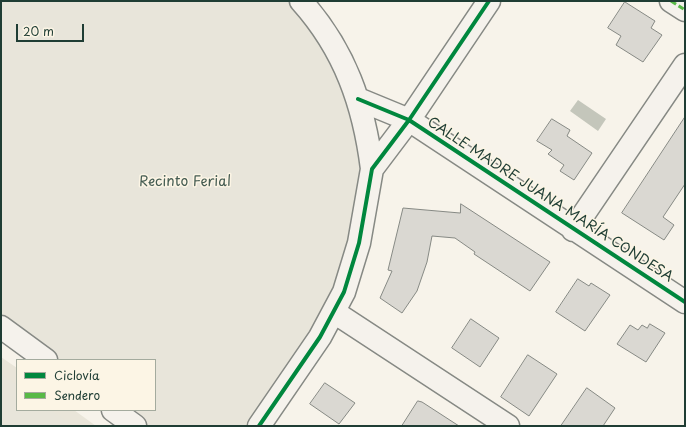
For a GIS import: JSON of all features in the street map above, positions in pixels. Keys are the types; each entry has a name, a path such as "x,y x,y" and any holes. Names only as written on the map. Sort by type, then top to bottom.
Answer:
{"street":[{"path":"259,426 320,337 344,292 357,250 372,170 368,139 358,99 350,76 338,53 314,16 301,1"},
{"path":"372,170 409,120 489,1"},
{"path":"671,1 685,10"},
{"path":"573,230 685,65"},
{"name":"CALLE MADRE JUANA MARÍA CONDESA","path":"358,99 409,120 573,230 685,302"},
{"path":"334,312 508,426"},
{"path":"1,327 45,359"},
{"path":"114,411 135,426"}],"shaded area":[{"path":"578,100 606,119 598,131 570,111"},
{"path":"1,357 16,367 16,411 75,411 96,426 1,426"}],"green space":[{"name":"Recinto Ferial","path":"1,1 301,1 368,139 353,265 259,426 135,426 114,411 156,411 156,359 45,359 1,327"},
{"path":"1,374 16,384 16,411 52,411 73,426 1,426"}],"building":[{"path":"625,2 655,21 651,28 662,35 643,62 616,45 621,36 608,28"},
{"path":"685,117 685,184 663,217 674,225 664,240 622,213"},
{"path":"552,119 570,130 567,136 592,153 574,180 560,171 564,165 548,154 552,150 537,141"},
{"path":"461,204 550,262 530,291 474,254 475,252 455,238 432,236 427,262 417,291 402,313 380,298 392,271 388,270 403,208 460,213"},
{"path":"578,279 589,286 591,283 610,295 585,331 556,312"},
{"path":"471,319 499,338 480,367 452,348"},
{"path":"650,324 665,333 646,362 617,344 630,325 638,330 642,325 647,328"},
{"path":"528,355 557,374 529,416 501,397"},
{"path":"325,383 355,403 339,424 310,404"},
{"path":"587,388 615,408 603,426 561,426"},
{"path":"418,401 422,402 459,426 402,426"}],"marked path":[{"path":"671,1 685,10"}],"cycle path":[{"path":"259,426 320,337 344,292 359,243 372,169 409,120 489,1"},
{"path":"358,99 409,120 685,302"}]}
